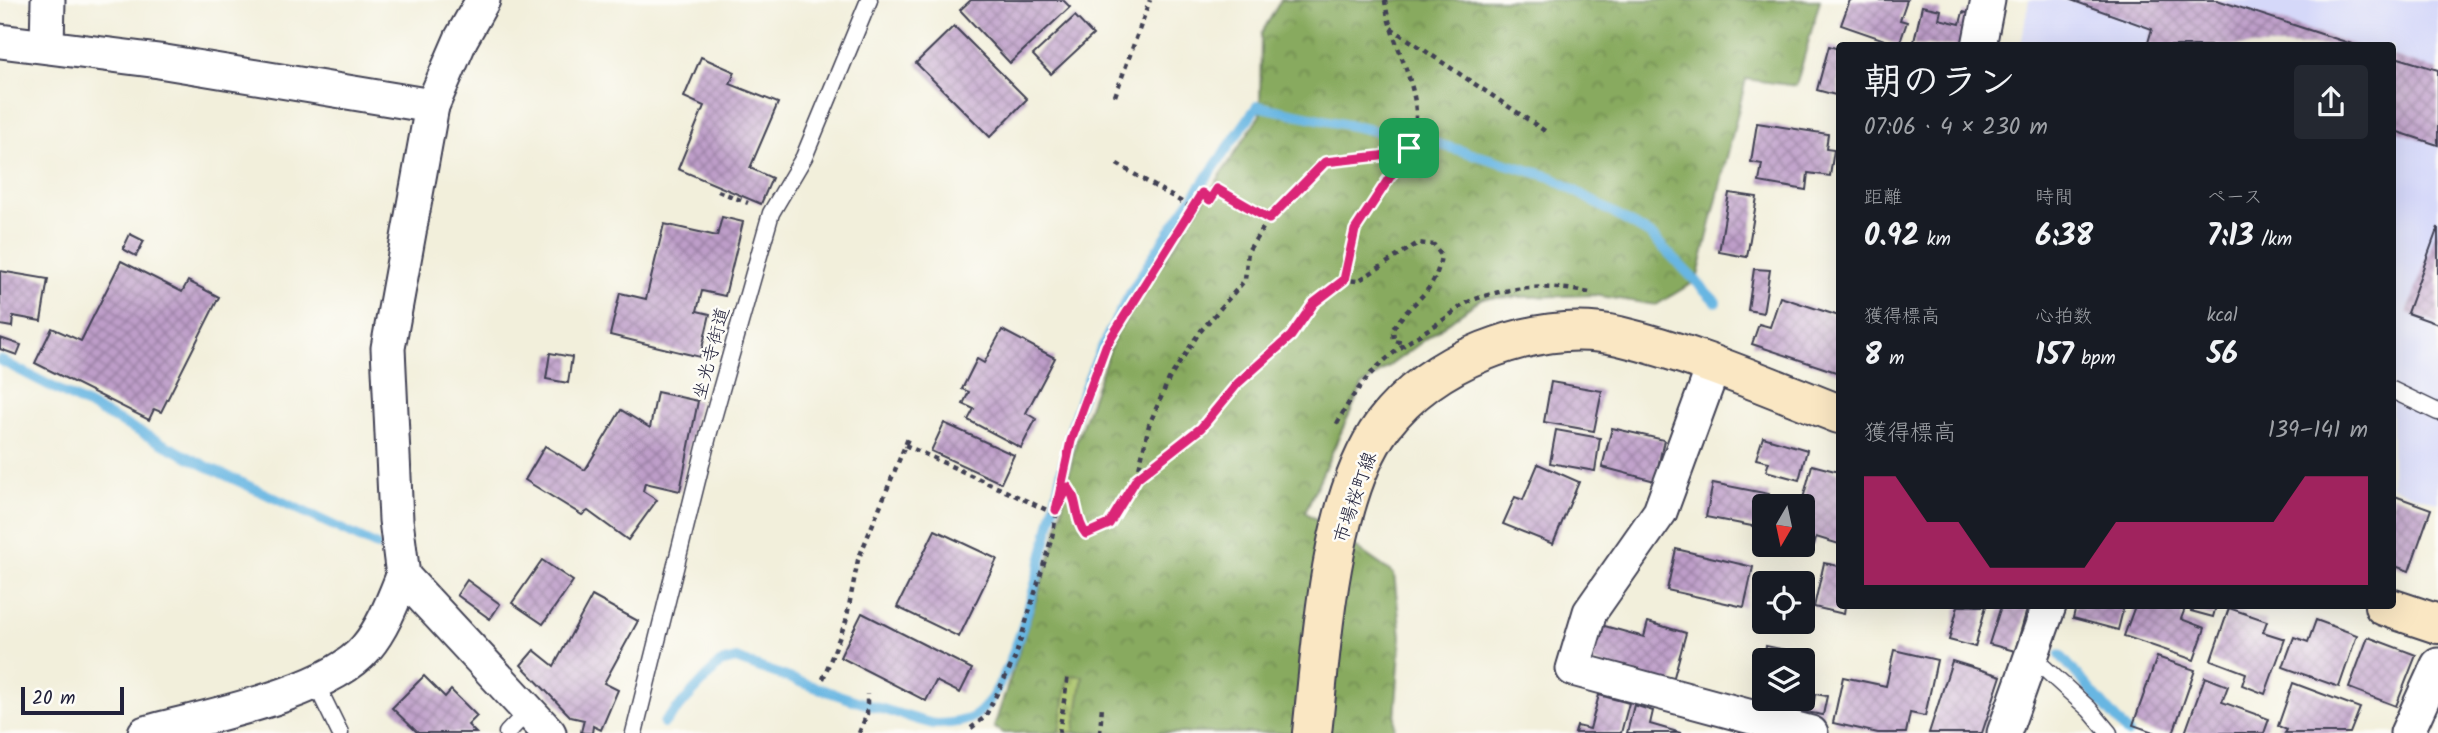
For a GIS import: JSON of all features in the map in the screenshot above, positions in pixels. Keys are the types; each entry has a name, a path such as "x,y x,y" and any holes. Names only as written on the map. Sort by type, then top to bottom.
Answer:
{"main road":[{"name":"市場桜町線","path":"1312,733 1332,560 1362,464 1382,427 1417,389 1465,359 1538,334 1577,332 1617,335 1714,365 1836,413"},
{"path":"2393,609 2438,624"}],"street":[{"path":"47,46 48,0"},
{"path":"145,733 315,682 344,667 365,649 388,614 403,576 396,520 388,348 432,106 461,39 483,0"},
{"path":"1980,42 1989,0"},
{"path":"0,41 159,61 432,106"},
{"path":"1714,365 1660,512 1590,612 1573,669 1811,733"},
{"path":"403,576 487,664 528,726"},
{"path":"2004,733 2048,609"},
{"path":"2407,733 2438,665"}],"lane":[{"name":"坐光寺街道","path":"634,733 709,432 771,213 804,157 869,0"},
{"path":"2396,392 2438,412"},
{"path":"2031,656 2089,709 2109,733"},
{"path":"315,682 340,733"}],"path":[{"path":"1115,96 1150,0"},
{"path":"1137,478 1201,428 1238,383 1291,336 1314,303 1344,280 1355,230 1409,146 1413,131 1415,103 1390,28 1385,0"},
{"path":"1390,28 1545,131"},
{"path":"1054,511 1070,488 1079,526 1086,534 1109,524 1137,478 1149,425 1169,379 1199,333 1245,280 1248,251 1269,219 1325,162 1380,156 1409,146"},
{"path":"1117,163 1192,208"},
{"path":"971,728 985,717 1015,658 1052,537 1054,511 1071,441 1106,346 1202,193 1210,200 1217,189 1269,219"},
{"path":"1344,280 1358,281 1418,243 1434,245 1441,255 1439,274 1422,299 1393,329 1394,341 1404,343"},
{"path":"823,679 846,621 858,560 909,436"},
{"path":"905,445 1054,511"},
{"path":"1059,733 1068,675"},
{"path":"859,733 867,714 867,694"},
{"path":"1100,733 1102,705"}],"shaded area":[{"path":"2029,0 2438,0 2438,503 2396,488 2396,42 2022,42"}],"green space":[{"path":"1281,0 1820,0 1796,86 1746,79 1697,280 1656,305 1594,295 1482,298 1362,386 1305,512 1394,574 1401,636 1394,733 1003,733 994,727 1054,545 1076,442 1115,336 1260,115 1261,34"},
{"path":"1068,675 1083,676 1074,733 1059,733"}],"building":[{"path":"971,0 1063,0 1070,7 1010,63 960,10"},
{"path":"1850,0 1907,0 1900,20 1907,22 1900,42 1890,42 1841,25"},
{"path":"2071,0 2217,0 2346,42 2148,42 2152,29"},
{"path":"1922,6 1941,10 1939,19 1960,24 1963,12 1979,16 1965,42 1914,42"},
{"path":"1075,16 1093,35 1051,74 1033,55"},
{"path":"954,26 1027,99 990,137 916,63"},
{"path":"1829,46 1836,48 1836,95 1817,90"},
{"path":"701,57 735,72 730,84 778,103 750,168 772,178 761,204 678,169 704,106 684,97"},
{"path":"2396,57 2438,70 2438,145 2396,131"},
{"path":"1757,123 1828,134 1826,149 1834,150 1830,176 1808,173 1806,190 1759,182 1762,164 1751,162"},
{"path":"1729,193 1757,197 1747,257 1719,252"},
{"path":"722,217 743,222 725,296 702,291 697,311 710,314 700,357 610,335 620,293 646,299 664,224 717,236"},
{"path":"2438,227 2438,324 2407,313"},
{"path":"130,234 144,241 136,256 123,249"},
{"path":"121,261 182,292 188,281 219,297 161,412 154,409 149,420 35,363 52,328 81,341"},
{"path":"1754,269 1770,270 1763,313 1748,310"},
{"path":"0,271 48,279 41,321 13,316 12,327 0,325"},
{"path":"1780,297 1836,315 1836,372 1752,344 1759,324 1770,327"},
{"path":"1002,330 1055,358 1026,413 1036,419 1021,448 968,420 974,409 963,404 969,392 962,389 977,359 984,363"},
{"path":"0,338 21,345 17,355 0,349"},
{"path":"550,353 572,357 568,383 546,379"},
{"path":"1551,382 1602,391 1594,431 1544,422"},
{"path":"657,392 698,401 680,491 645,483 643,491 657,500 628,540 588,511 582,515 525,480 545,446 585,470 621,410 650,428"},
{"path":"944,423 1014,455 1001,483 931,451"},
{"path":"1612,428 1664,440 1655,481 1602,467"},
{"path":"1556,430 1600,438 1595,471 1550,463"},
{"path":"1763,437 1807,450 1799,480 1766,471 1769,462 1756,459"},
{"path":"1538,464 1579,482 1553,544 1503,524 1515,497 1523,500"},
{"path":"1812,465 1836,471 1836,543 1816,537 1815,541 1815,494 1804,494"},
{"path":"1713,483 1769,494 1752,494 1752,526 1706,517"},
{"path":"2396,496 2431,509 2409,571 2396,566"},
{"path":"935,530 997,559 959,637 897,607"},
{"path":"1676,549 1753,567 1744,607 1667,590"},
{"path":"542,560 573,581 543,624 512,603"},
{"path":"1824,563 1836,565 1836,609 1845,609 1844,614 1815,607"},
{"path":"467,580 500,604 490,619 457,595"},
{"path":"592,596 638,621 604,683 618,690 601,730 593,726 592,733 584,733 581,732 584,720 571,717 521,665 534,650 554,666"},
{"path":"1957,609 1985,609 1975,647 1949,640"},
{"path":"2000,609 2027,609 2015,651 1989,644"},
{"path":"2075,609 2123,609 2118,630 2073,618"},
{"path":"2134,609 2185,609 2181,619 2205,628 2194,660 2124,636"},
{"path":"2192,609 2215,609 2213,617 2191,611"},
{"path":"2229,609 2267,621 2263,632 2285,639 2265,694 2242,685 2246,673 2211,660"},
{"path":"862,613 972,669 960,693 936,681 926,701 840,657"},
{"path":"2316,620 2357,635 2339,687 2283,667 2294,637 2308,642"},
{"path":"1648,622 1686,633 1672,684 1591,662 1601,625 1644,637"},
{"path":"2368,637 2416,655 2396,706 2349,688"},
{"path":"1894,650 1937,660 1925,716 1910,713 1906,733 1878,733 1833,723 1843,677 1886,686"},
{"path":"2157,657 2195,670 2173,733 2156,733 2133,725"},
{"path":"1952,661 2001,676 1982,733 1929,733"},
{"path":"424,676 445,697 451,690 477,716 468,725 476,733 418,733 392,708"},
{"path":"2205,677 2228,686 2222,702 2269,719 2264,733 2185,733"},
{"path":"2293,683 2360,708 2350,733 2285,733 2287,730 2278,726"},
{"path":"1815,694 1827,696 1823,715 1801,711 1815,711"},
{"path":"1599,695 1629,703 1621,733 1575,733 1577,726 1590,729"},
{"path":"1634,705 1653,711 1650,724 1681,733 1627,733"}],"waterway":[{"path":"664,723 720,663 736,659 876,707 937,724 969,719 987,704 1003,676 1019,638 1044,550 1067,446 1081,399 1099,354 1146,268 1257,106 1438,144 1551,177 1651,235 1716,302"},
{"path":"0,360 206,466 377,546"},
{"path":"2060,655 2128,733"}],"route":[{"path":"1409,148 1355,230 1344,280 1314,303 1291,336 1238,383 1201,428 1137,478 1109,524 1086,534 1079,526 1076,504 1068,487 1056,510 1071,441 1106,346 1116,326 1202,193 1210,200 1217,189 1269,219 1325,162 1380,156 1409,148"}]}
